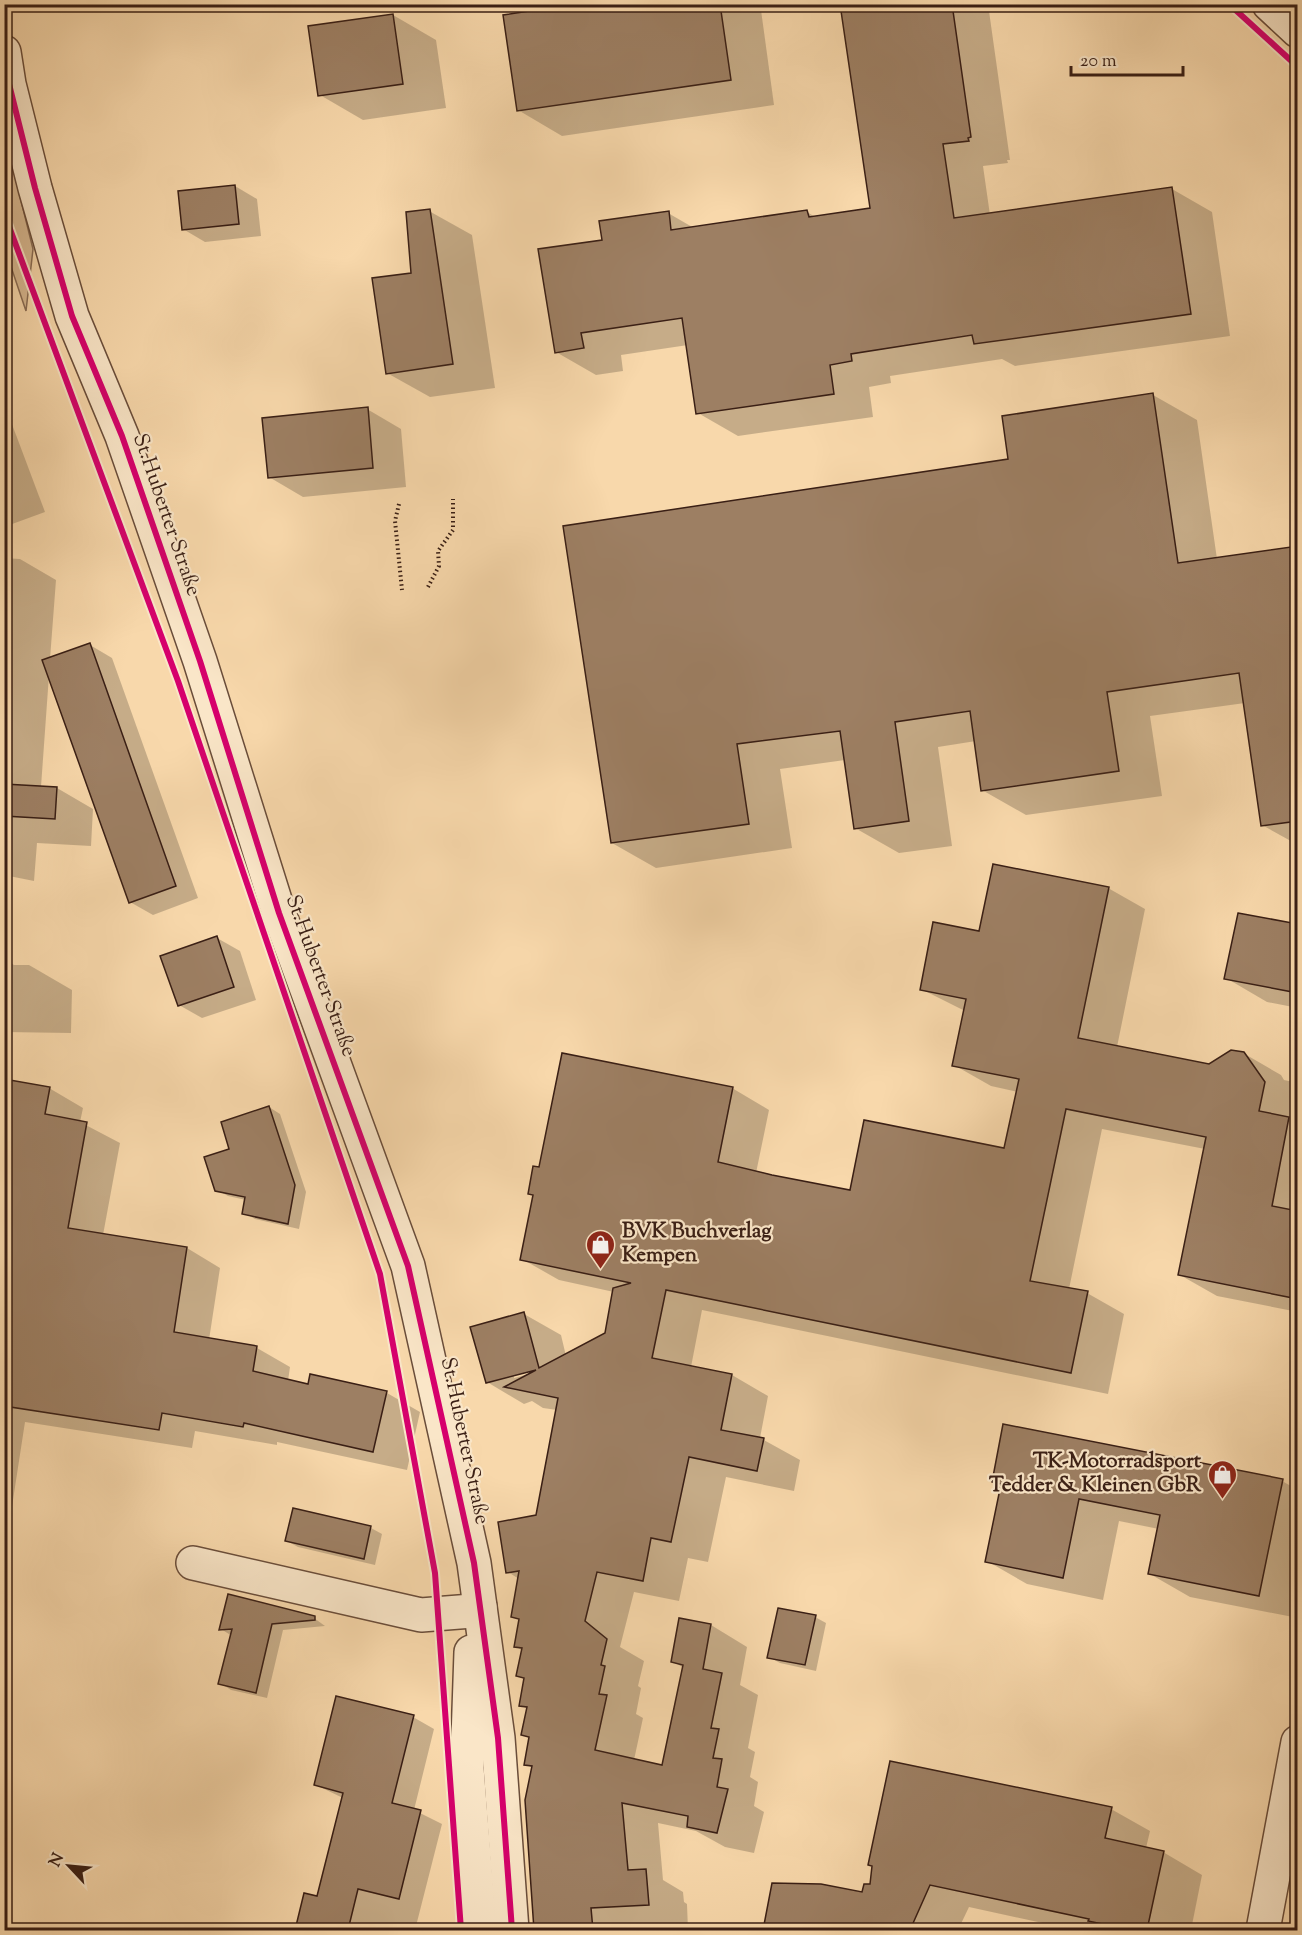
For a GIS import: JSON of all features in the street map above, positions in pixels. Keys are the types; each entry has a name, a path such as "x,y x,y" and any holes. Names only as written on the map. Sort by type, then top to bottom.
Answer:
{"street":[{"name":"St.Huberter Straße","path":"4,52 9,84 35,188 72,316 126,447 200,661 279,913 408,1266 474,1563 476,1609 467,1768 480,1930"},
{"path":"193,1563 421,1615 476,1609"},
{"name":"St.Huberter Straße","path":"476,1609 498,1738 512,1930"},
{"path":"1263,1930 1298,1742"}],"path":[{"path":"428,587 439,566 438,551 453,530 453,499"},
{"path":"399,504 395,520 402,590"}],"shaded area":[{"path":"4,132 33,249 26,311 5,249"}],"building":[{"path":"576,4 720,4 731,80 517,111 503,15"},
{"path":"840,4 952,4 971,137 968,138 969,141 943,144 954,218 1172,187 1191,314 974,344 972,335 851,354 852,361 830,365 834,394 696,414 682,318 581,333 584,348 555,353 538,249 602,240 599,221 669,211 671,230 807,210 809,217 870,208"},
{"path":"393,14 403,84 318,96 308,26"},
{"path":"235,185 239,224 182,230 178,191"},
{"path":"430,209 453,364 386,374 372,278 411,273 406,212"},
{"path":"1153,393 1178,563 1298,546 1298,821 1261,826 1239,673 1107,692 1119,771 981,791 970,711 895,722 909,821 854,829 840,731 737,744 749,824 611,843 563,526 1008,459 1002,416"},
{"path":"368,407 373,468 268,478 262,418"},
{"path":"90,643 176,886 129,903 42,660"},
{"path":"4,784 57,787 55,819 4,816"},
{"path":"993,864 1109,887 1078,1038 1209,1064 1231,1050 1244,1052 1265,1082 1259,1111 1289,1117 1272,1206 1298,1211 1298,1299 1178,1275 1206,1137 1066,1109 1030,1281 1088,1291 1071,1373 666,1290 652,1358 732,1374 721,1430 764,1438 757,1471 689,1457 671,1542 651,1538 643,1581 597,1572 585,1621 607,1639 601,1665 605,1666 599,1694 607,1695 595,1750 662,1765 683,1665 671,1662 679,1618 711,1624 703,1669 722,1673 711,1728 719,1729 713,1758 722,1759 717,1787 728,1789 717,1833 687,1827 688,1816 622,1803 628,1870 646,1869 649,1905 591,1908 593,1930 534,1930 525,1800 532,1766 524,1765 529,1737 521,1735 527,1707 519,1706 524,1678 516,1676 522,1648 514,1647 519,1619 511,1617 519,1571 506,1573 498,1522 536,1515 558,1398 504,1387 536,1370 486,1383 470,1327 524,1312 539,1368 605,1333 613,1288 631,1283 520,1260 533,1195 528,1194 533,1166 539,1167 562,1053 733,1087 718,1162 772,1175 850,1190 864,1120 1004,1148 1019,1079 952,1066 966,999 920,990 933,922 979,931"},
{"path":"1238,913 1298,924 1298,993 1224,979"},
{"path":"217,936 234,987 178,1006 160,956"},
{"path":"4,1079 50,1087 45,1114 87,1122 68,1228 187,1247 174,1332 257,1346 253,1371 308,1384 310,1374 387,1391 373,1452 244,1423 243,1427 162,1413 159,1430 4,1406"},
{"path":"269,1106 295,1185 288,1224 242,1214 245,1197 215,1191 204,1157 229,1149 221,1122"},
{"path":"1003,1424 1283,1479 1259,1596 1148,1574 1160,1515 1079,1499 1063,1578 985,1562 1001,1484 992,1482"},
{"path":"293,1508 371,1526 364,1559 285,1541"},
{"path":"228,1594 315,1616 315,1620 272,1624 256,1693 218,1684 232,1629 219,1630"},
{"path":"778,1608 816,1615 805,1665 767,1658"},
{"path":"336,1696 414,1715 392,1803 421,1810 399,1899 358,1889 348,1930 295,1930 304,1893 317,1896 343,1793 314,1785"},
{"path":"890,1761 1112,1807 1105,1838 1164,1851 1147,1930 1131,1930 930,1885 910,1930 763,1930 772,1883 821,1884 862,1892 864,1884 870,1884 872,1866 868,1865"}],"cycle path":[{"path":"1229,4 1298,67"},
{"path":"4,52 9,84 35,188 72,316 122,436 200,661 279,913 408,1266 474,1563 498,1738 512,1930"},
{"path":"4,213 178,681 380,1274 435,1573 461,1930"}],"place":[{"name":"BVK Buchverlag Kempen","path":"601,1270"},
{"name":"TK-Motorradsport Tedder & Kleinen GbR","path":"1222,1500"}]}
